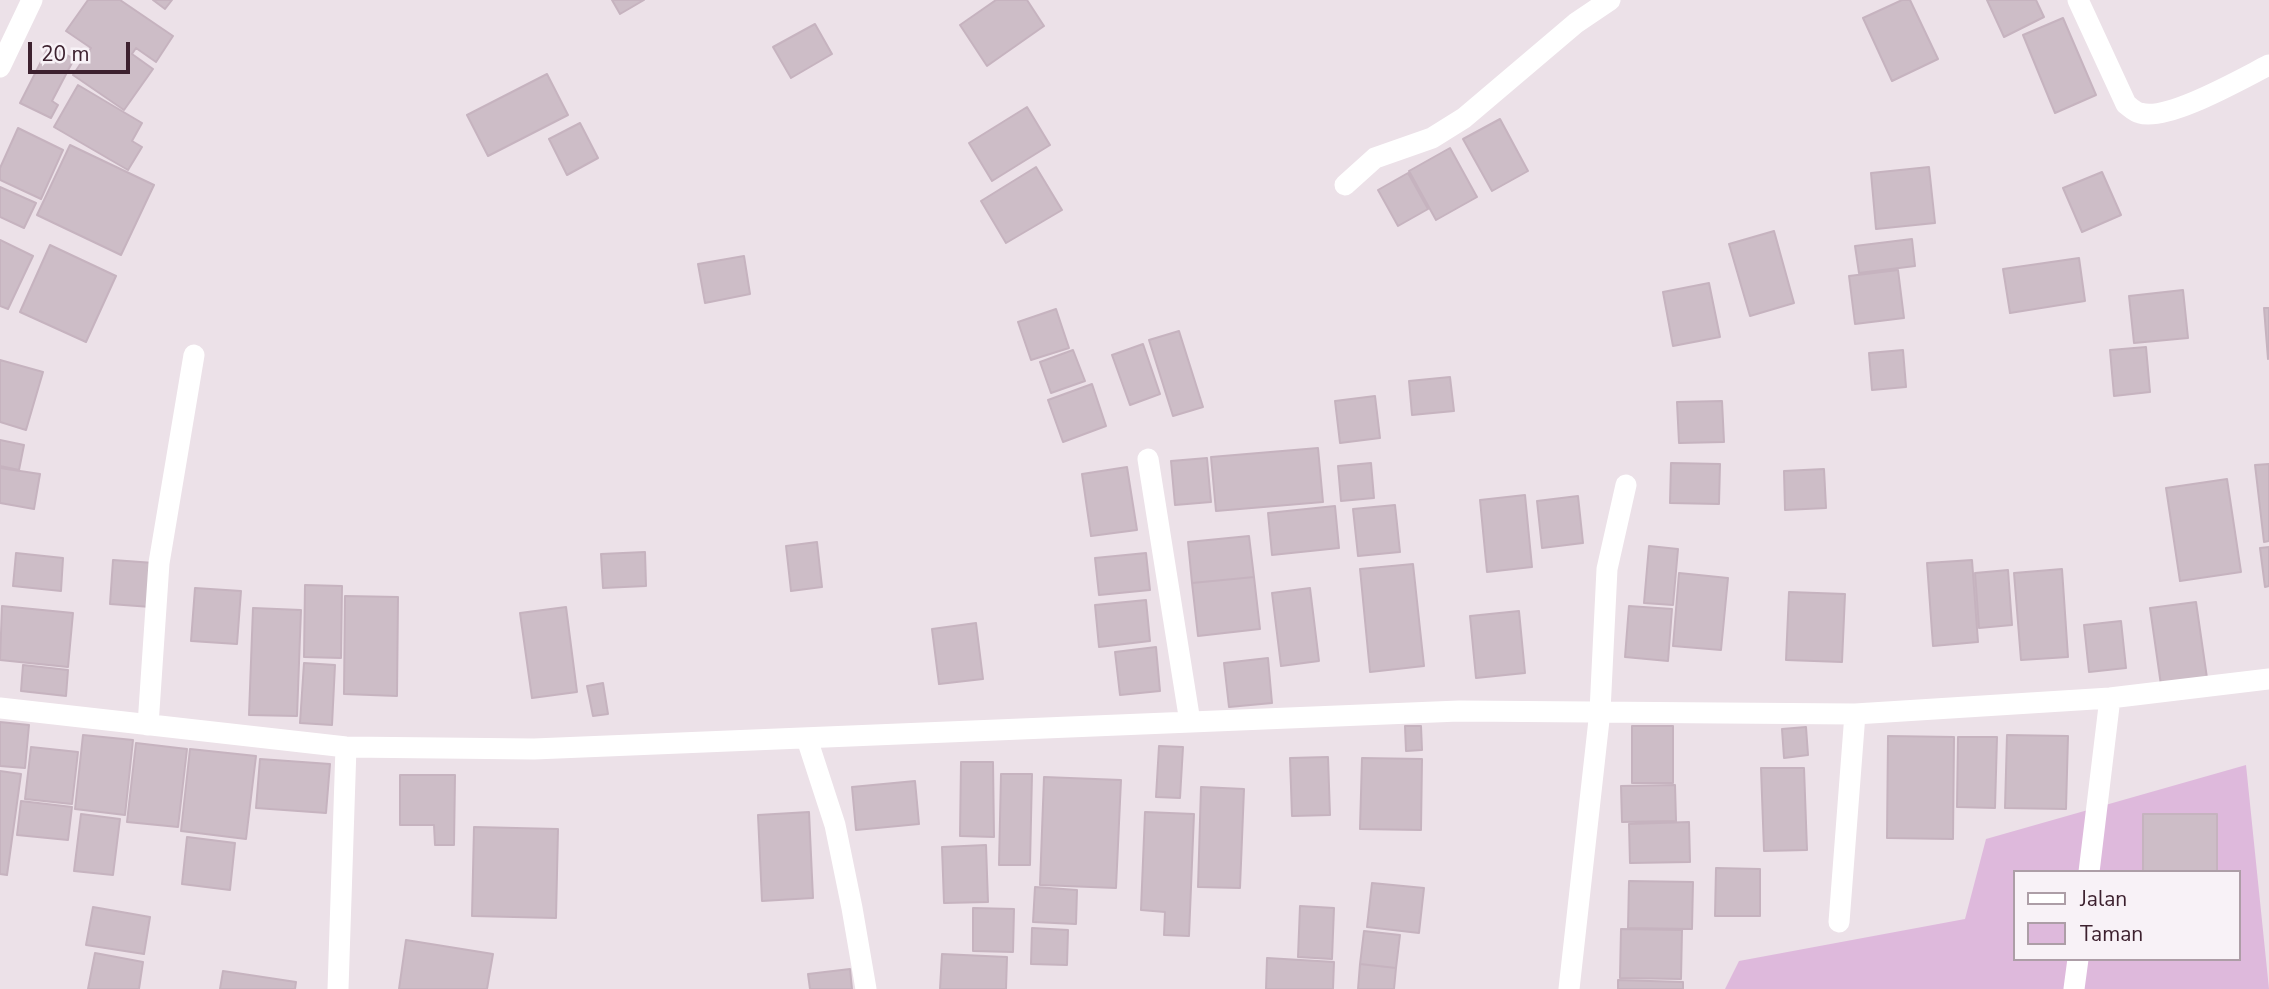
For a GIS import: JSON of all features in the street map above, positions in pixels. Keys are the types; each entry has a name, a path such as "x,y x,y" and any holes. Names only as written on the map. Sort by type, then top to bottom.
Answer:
{"street":[{"path":"0,67 32,0"},
{"path":"1345,185 1375,158 1432,138 1464,118 1576,23 1610,0"},
{"path":"2078,0 2126,104 2140,113 2154,115 2186,106 2269,65"},
{"path":"148,726 159,563 194,355"},
{"path":"1148,459 1190,722"},
{"path":"1569,989 1600,711 1607,569 1626,485"},
{"path":"0,708 346,747 534,749 1459,711 1855,714 2110,698 2269,679"},
{"path":"2089,870 2110,698"},
{"path":"1839,922 1855,714"},
{"path":"807,739 835,825 866,989"},
{"path":"338,989 346,747"},
{"path":"2074,989 2078,961"}],"green space":[{"path":"2246,765 2269,989 1725,989 1739,961 1965,919 1986,839"}],"building":[{"path":"88,0 120,0 173,36 156,62 136,48 132,54 153,69 124,110 73,75 91,48 66,31"},
{"path":"153,0 172,0 165,9"},
{"path":"612,0 644,0 620,14"},
{"path":"996,0 1027,0 1044,26 987,66 960,25"},
{"path":"1902,0 1910,0 1938,59 1892,81 1863,18"},
{"path":"1987,0 2036,0 2044,17 2004,37"},
{"path":"2063,18 2096,95 2055,113 2023,35"},
{"path":"815,24 832,54 791,78 773,47"},
{"path":"49,46 74,59 52,101 58,105 51,118 20,103"},
{"path":"547,74 568,115 488,156 467,115"},
{"path":"78,85 142,123 132,141 142,147 128,170 54,127"},
{"path":"1027,107 1050,145 992,181 969,143"},
{"path":"1500,119 1528,171 1492,191 1463,139"},
{"path":"580,123 598,158 567,175 549,139"},
{"path":"18,128 63,150 41,199 0,180 0,168"},
{"path":"70,145 154,185 121,255 37,215"},
{"path":"1450,148 1477,197 1436,220 1409,171"},
{"path":"1036,167 1062,210 1006,243 981,201"},
{"path":"1929,167 1935,223 1876,229 1871,173"},
{"path":"2102,172 2121,215 2082,232 2063,188"},
{"path":"1408,173 1428,209 1398,226 1378,190"},
{"path":"0,187 36,203 24,228 0,217"},
{"path":"1774,231 1794,303 1750,316 1729,244"},
{"path":"1912,239 1915,266 1859,273 1855,246"},
{"path":"0,240 33,256 8,309 0,306"},
{"path":"50,245 116,276 86,342 20,312"},
{"path":"744,256 750,294 705,303 698,264"},
{"path":"2079,258 2085,301 2010,313 2003,269"},
{"path":"1898,270 1904,318 1855,324 1849,276"},
{"path":"1709,283 1720,337 1673,346 1663,292"},
{"path":"2183,290 2188,338 2134,343 2129,296"},
{"path":"2264,308 2269,308 2268,359"},
{"path":"1056,309 1069,348 1031,360 1018,322"},
{"path":"1179,331 1203,407 1173,416 1149,340"},
{"path":"1143,344 1160,394 1130,405 1112,355"},
{"path":"2146,347 2150,392 2114,396 2110,350"},
{"path":"1073,350 1085,381 1051,393 1040,362"},
{"path":"1903,350 1906,387 1872,390 1869,353"},
{"path":"0,360 43,372 26,430 0,422"},
{"path":"1450,377 1454,411 1412,415 1409,381"},
{"path":"1092,384 1106,426 1063,442 1048,400"},
{"path":"1375,396 1380,438 1340,443 1335,401"},
{"path":"1722,401 1724,442 1679,443 1677,402"},
{"path":"0,440 24,445 19,470 0,466"},
{"path":"1318,448 1323,502 1216,511 1211,457"},
{"path":"1207,458 1211,502 1175,505 1171,461"},
{"path":"1371,463 1374,498 1341,501 1338,466"},
{"path":"1671,463 1720,464 1719,504 1670,503"},
{"path":"2269,464 2269,541 2264,542 2255,465"},
{"path":"1127,467 1137,530 1091,536 1082,474"},
{"path":"0,468 40,474 34,509 0,503"},
{"path":"1824,469 1826,508 1785,510 1784,471"},
{"path":"2227,479 2241,572 2180,581 2166,488"},
{"path":"1525,495 1532,567 1487,572 1480,500"},
{"path":"1578,496 1583,543 1542,548 1537,501"},
{"path":"1395,505 1400,552 1358,556 1353,509"},
{"path":"1335,506 1339,548 1272,555 1268,513"},
{"path":"1249,536 1254,577 1192,583 1188,542"},
{"path":"817,542 822,587 791,591 786,546"},
{"path":"1649,546 1678,549 1673,605 1644,603"},
{"path":"2269,547 2269,586 2265,587 2260,548"},
{"path":"645,552 646,586 603,588 601,554"},
{"path":"16,553 63,558 61,591 13,586"},
{"path":"1146,553 1150,590 1099,595 1095,558"},
{"path":"113,560 154,563 151,607 110,604"},
{"path":"1972,560 1978,642 1933,646 1927,563"},
{"path":"1413,564 1424,666 1370,672 1360,569"},
{"path":"2062,569 2068,657 2021,660 2014,573"},
{"path":"2008,570 2012,625 1979,628 1975,573"},
{"path":"1679,573 1728,578 1721,650 1673,646"},
{"path":"1254,577 1260,629 1198,636 1192,583"},
{"path":"305,585 342,586 341,658 304,657"},
{"path":"195,588 241,591 237,644 191,641"},
{"path":"1310,588 1319,661 1281,666 1272,593"},
{"path":"1789,592 1845,594 1842,662 1786,660"},
{"path":"345,596 398,597 397,696 344,694"},
{"path":"1146,600 1150,641 1099,647 1095,605"},
{"path":"2196,602 2207,678 2161,685 2150,608"},
{"path":"2,606 73,613 68,667 0,660"},
{"path":"1629,606 1672,609 1668,661 1625,657"},
{"path":"566,607 577,692 532,698 520,613"},
{"path":"253,608 301,610 297,716 249,715"},
{"path":"1519,611 1525,673 1476,678 1470,616"},
{"path":"2121,621 2126,668 2089,672 2084,625"},
{"path":"976,623 983,679 939,684 932,629"},
{"path":"1156,647 1160,691 1120,695 1115,652"},
{"path":"1268,658 1272,703 1229,707 1224,663"},
{"path":"304,663 335,665 332,725 300,723"},
{"path":"23,665 68,670 66,696 21,691"},
{"path":"603,683 608,714 593,716 587,686"},
{"path":"0,722 29,725 25,768 0,766"},
{"path":"1405,726 1421,726 1422,750 1406,751"},
{"path":"1632,726 1673,726 1673,783 1632,783"},
{"path":"1806,727 1808,755 1784,758 1782,729"},
{"path":"83,735 133,740 125,815 75,809"},
{"path":"2007,735 2068,736 2066,809 2005,808"},
{"path":"1888,736 1954,737 1953,839 1887,838"},
{"path":"1958,737 1997,737 1995,808 1957,807"},
{"path":"136,743 187,749 178,827 127,822"},
{"path":"1159,746 1183,747 1180,798 1156,797"},
{"path":"31,747 78,752 72,804 25,799"},
{"path":"190,749 256,756 246,839 181,831"},
{"path":"1328,757 1330,815 1292,816 1290,758"},
{"path":"1362,758 1422,759 1421,830 1360,829"},
{"path":"260,759 330,764 326,813 256,808"},
{"path":"961,762 993,762 994,837 960,836"},
{"path":"1761,768 1804,768 1807,850 1764,851"},
{"path":"0,771 21,774 7,875 0,874"},
{"path":"1001,774 1032,774 1030,865 999,865"},
{"path":"400,775 455,775 454,845 435,845 434,825 400,825"},
{"path":"1044,777 1121,780 1116,888 1040,885"},
{"path":"915,781 919,824 856,830 852,787"},
{"path":"1675,785 1676,821 1622,822 1621,786"},
{"path":"1201,787 1244,789 1240,888 1198,887"},
{"path":"21,801 72,807 68,840 17,835"},
{"path":"809,812 813,898 762,901 758,815"},
{"path":"1145,812 1194,814 1189,936 1164,935 1165,912 1141,910"},
{"path":"81,814 120,819 113,875 74,871"},
{"path":"2143,814 2217,814 2217,870 2143,870"},
{"path":"1689,822 1690,862 1630,863 1629,824"},
{"path":"474,827 558,829 556,918 472,916"},
{"path":"187,837 235,843 230,890 182,884"},
{"path":"986,845 988,902 944,903 942,847"},
{"path":"1716,868 1760,869 1760,916 1715,916"},
{"path":"1629,881 1693,882 1692,929 1628,928"},
{"path":"1372,883 1424,888 1419,933 1367,927"},
{"path":"1035,887 1077,890 1076,924 1033,922"},
{"path":"1300,906 1334,908 1332,959 1298,957"},
{"path":"93,907 150,917 144,954 86,945"},
{"path":"973,908 1014,909 1013,952 973,951"},
{"path":"1032,928 1068,930 1067,965 1031,964"},
{"path":"1621,929 1682,930 1681,979 1620,978"},
{"path":"1364,931 1400,935 1396,968 1360,964"},
{"path":"406,940 493,954 487,989 399,989"},
{"path":"95,953 143,962 139,989 88,989"},
{"path":"942,954 1007,957 1006,989 940,989"},
{"path":"1267,958 1334,962 1333,989 1266,989"},
{"path":"1360,964 1396,968 1394,989 1358,989"},
{"path":"850,969 852,989 810,989 808,974"},
{"path":"223,971 296,982 295,989 220,989"},
{"path":"1618,980 1683,982 1683,989 1618,989"}]}
